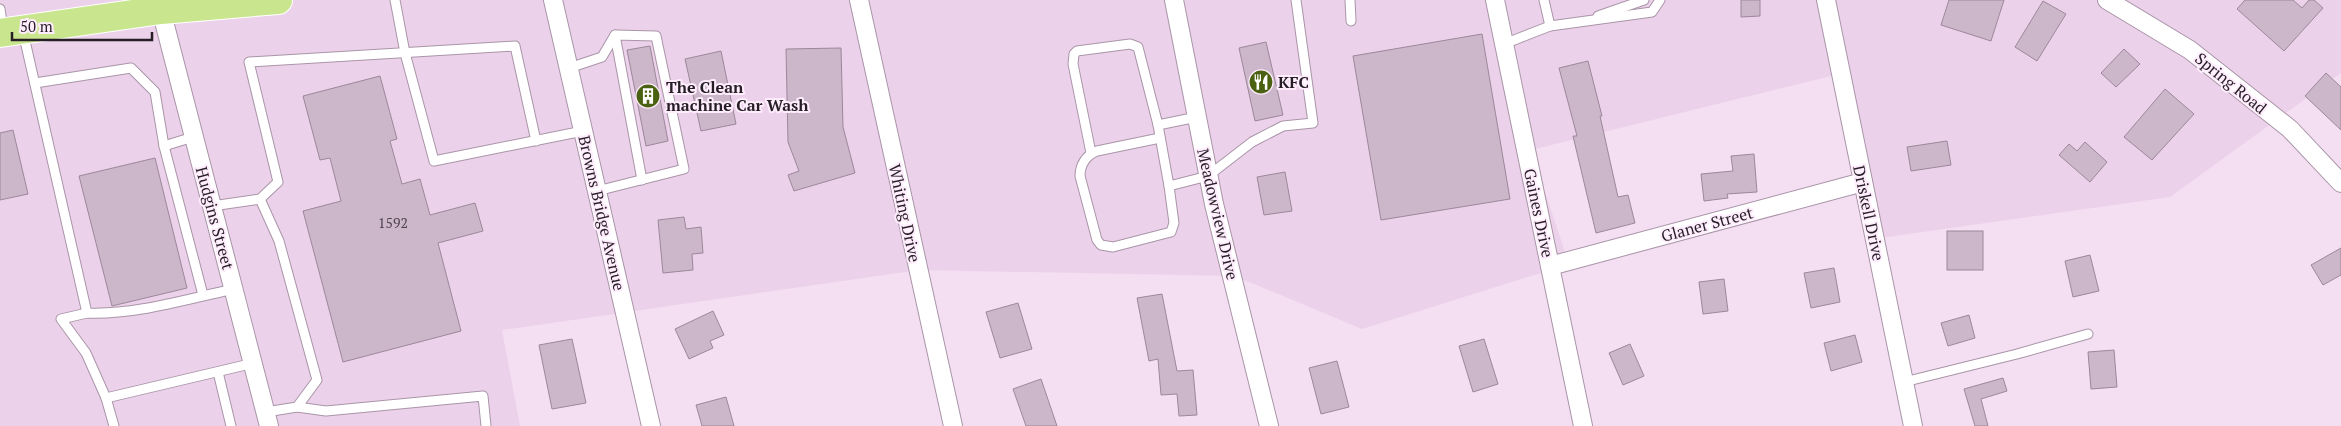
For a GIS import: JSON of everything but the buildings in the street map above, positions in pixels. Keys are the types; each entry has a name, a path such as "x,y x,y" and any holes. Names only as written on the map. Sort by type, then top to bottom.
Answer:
{"main road":[{"path":"7,26 278,0"}],"street":[{"name":"Browns Bridge Avenue","path":"553,0 651,426"},
{"name":"Whiting Drive","path":"859,0 953,426"},
{"name":"Meadowview Drive","path":"1174,0 1208,176 1269,426"},
{"name":"Gaines Drive","path":"1495,0 1583,426"},
{"name":"Driskell Drive","path":"1826,0 1913,426"},
{"name":"Spring Road","path":"2107,0 2190,50 2290,129 2341,183"},
{"name":"Hudgins Street","path":"161,10 267,419"},
{"name":"Glaner Street","path":"1550,266 1863,182"}],"lane":[{"path":"395,0 405,52 434,161 583,131"},
{"path":"1169,186 1208,176 1252,142 1283,126 1313,123 1296,0"},
{"path":"1350,0 1351,21"},
{"path":"1544,0 1550,26"},
{"path":"1589,21 1614,9 1644,0"},
{"path":"1504,44 1550,26 1652,12 1660,0"},
{"path":"7,26 35,83 87,313"},
{"path":"569,68 602,57 615,35"},
{"path":"597,191 684,169 656,36 615,35"},
{"path":"615,35 642,180"},
{"path":"1091,153 1073,64 1074,54 1077,50 1130,44 1138,47 1158,125 1174,223 1171,232 1113,247 1101,245 1093,233 1080,176 1083,163 1091,153 1160,138"},
{"path":"212,206 260,199 278,182 249,62 515,46 536,141"},
{"path":"35,83 131,68 155,92 164,146 203,295"},
{"path":"1158,125 1197,117"},
{"path":"164,146 193,137"},
{"path":"260,199 279,241 317,380 297,408"},
{"path":"114,426 106,398 86,353 61,319 87,313 105,314 134,310 234,289"},
{"path":"1904,382 2088,334"},
{"path":"106,398 254,363"},
{"path":"218,372 231,426"},
{"path":"267,419 297,408 326,411 484,396 486,426"}],"shaded area":[{"path":"0,0 2341,0 2341,73 2170,197 1880,238 1835,75 1531,150 1569,264 1362,329 1235,276 919,270 502,330 520,426 0,426"}],"place":[{"name":"KFC","path":"1261,82"},
{"name":"The Clean machine Car Wash","path":"648,96"}]}
